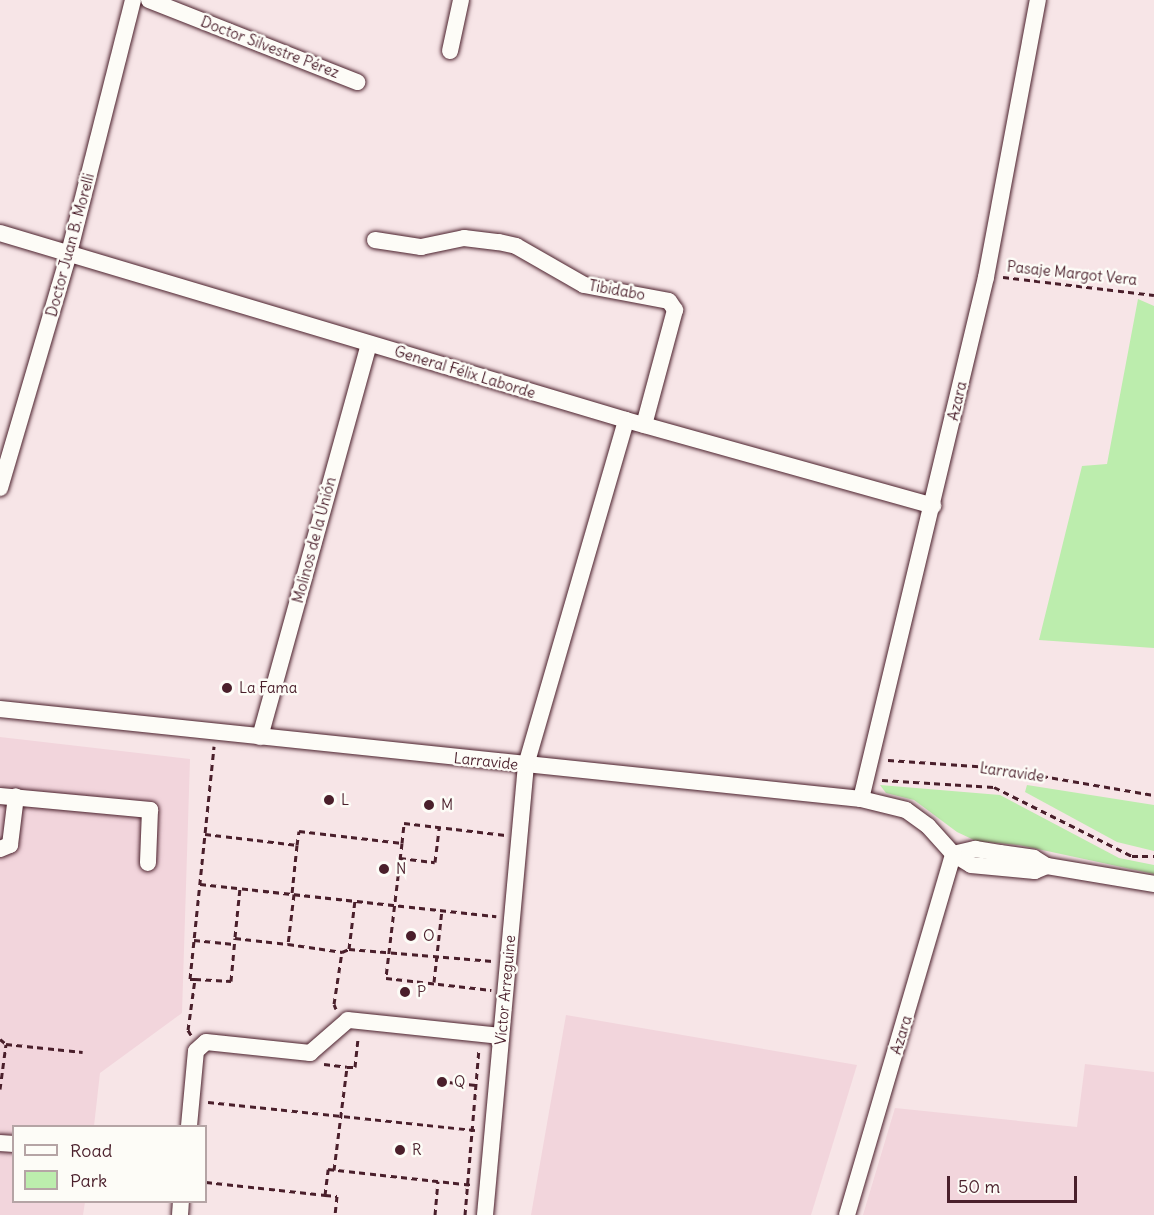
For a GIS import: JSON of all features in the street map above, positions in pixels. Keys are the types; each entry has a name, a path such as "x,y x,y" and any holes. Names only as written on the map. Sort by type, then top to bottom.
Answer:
{"street":[{"name":"Doctor Juan B. Morelli","path":"0,488 69,253 133,0"},
{"name":"Doctor Silvestre Pérez","path":"149,0 357,82"},
{"path":"450,51 461,0"},
{"name":"Azara","path":"861,799 986,277 1038,0"},
{"name":"General Félix Laborde","path":"0,232 626,420 933,506"},
{"name":"Tibidabo","path":"375,240 421,247 464,238 499,242 516,246 584,285 669,301 675,310 644,425"},
{"name":"Molinos de la Unión","path":"260,737 369,344"},
{"path":"526,765 626,420"},
{"name":"Larravide","path":"0,709 861,799 906,810 928,826 962,862 988,869 1035,871 1047,866 1154,884"},
{"name":"Víctor Arreguine","path":"485,1215 526,765"},
{"path":"0,849 10,845 8,796 150,810 148,863"},
{"name":"Azara","path":"847,1215 953,854"},
{"path":"189,1125 197,1049 206,1042 310,1053 351,1022 500,1036"}],"path":[{"name":"Pasaje Margot Vera","path":"986,277 1154,295"},
{"path":"217,733 190,979 231,981 240,888"},
{"name":"Larravide","path":"869,758 990,767 1154,795"},
{"path":"865,779 994,787 1132,856 1154,856"},
{"path":"505,992 386,978 388,953 404,824 519,837"},
{"path":"400,858 435,862 439,828"},
{"path":"288,944 299,831 402,843"},
{"path":"205,834 297,844"},
{"path":"200,884 512,917"},
{"path":"350,949 355,900"},
{"path":"434,983 442,910"},
{"path":"235,938 342,952 350,949 437,958 444,954 507,963"},
{"path":"194,940 234,944"},
{"path":"334,1170 347,1067 355,1067 351,1022 334,1004 342,952"},
{"path":"195,979 188,1030 197,1049"},
{"path":"465,1215 480,1034"},
{"path":"0,1039 6,1044 83,1052"},
{"path":"0,1089 6,1044"},
{"path":"448,1082 496,1086"},
{"path":"191,1100 492,1131"},
{"path":"326,1195 328,1169 488,1187"},
{"path":"435,1215 438,1181"},
{"path":"207,1182 337,1196 335,1215"}],"shaded area":[{"path":"0,737 190,759 182,1013 100,1073 94,1125 12,1125 12,1203 85,1203 83,1215 0,1215"},
{"path":"566,1015 857,1065 811,1215 531,1215"},
{"path":"1085,1064 1154,1072 1154,1215 863,1215 895,1108 1077,1127"}],"green space":[{"path":"1138,299 1154,306 1154,648 1039,640 1082,466 1107,464"},
{"path":"880,785 1000,795 1119,858 1154,865 1154,874 1019,845 976,841 957,832 914,800 886,793"},
{"path":"1027,785 1154,805 1154,851 1117,842 1025,792"}],"place":[{"name":"La Fama","path":"227,688"},
{"name":"L","path":"329,800"},
{"name":"M","path":"429,805"},
{"name":"N","path":"384,869"},
{"name":"O","path":"411,936"},
{"name":"P","path":"405,992"},
{"name":"Q","path":"442,1082"},
{"name":"R","path":"400,1150"}]}
